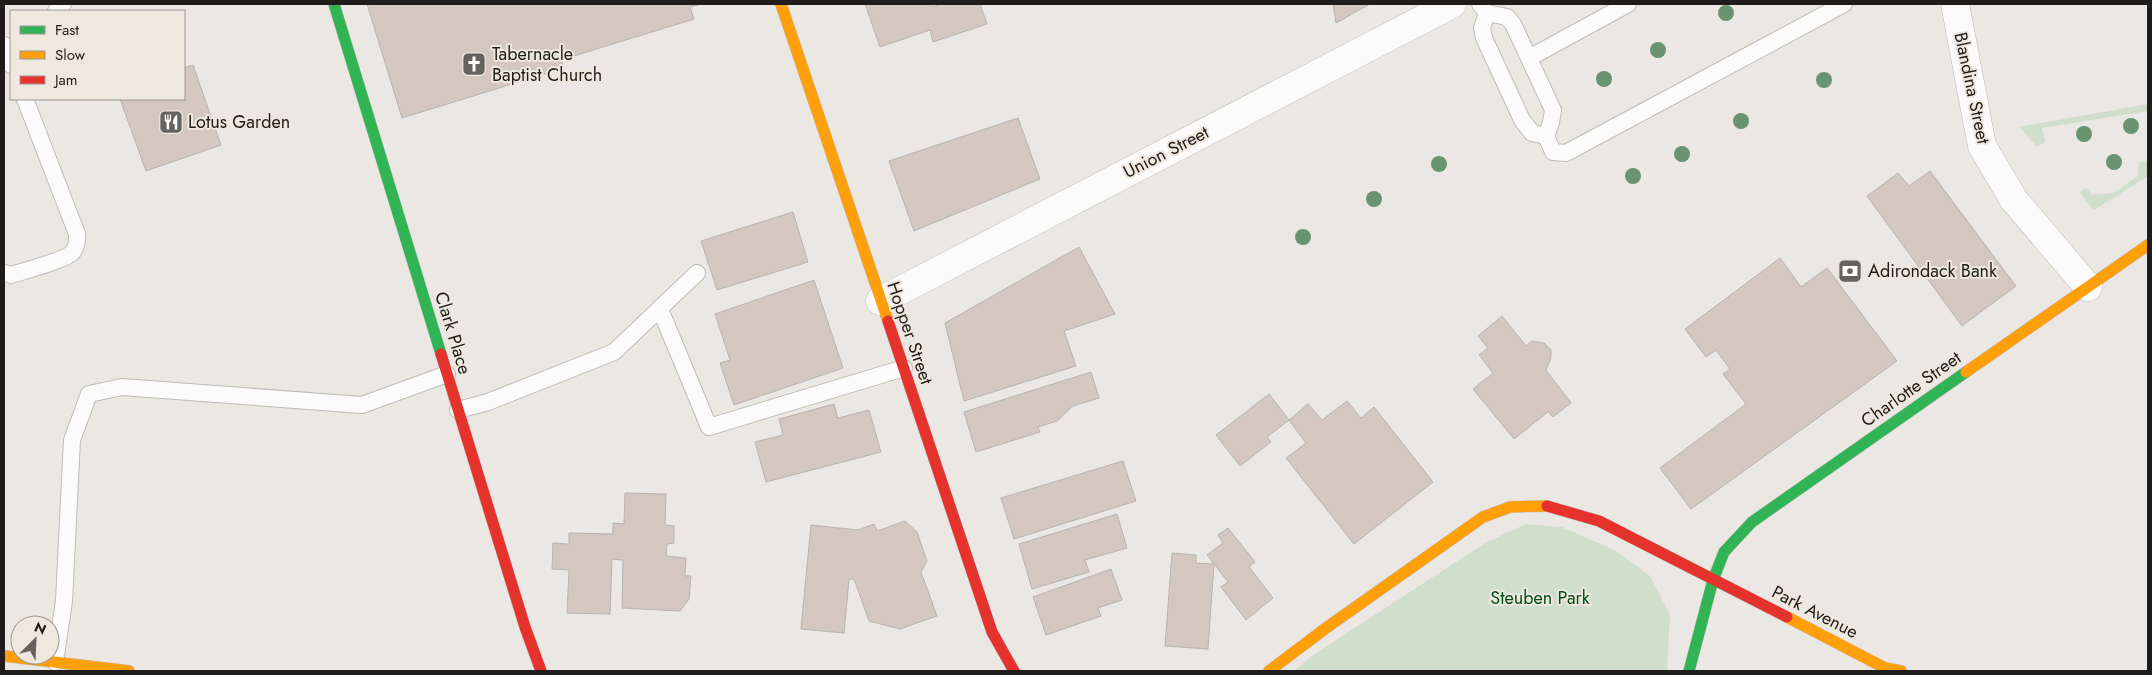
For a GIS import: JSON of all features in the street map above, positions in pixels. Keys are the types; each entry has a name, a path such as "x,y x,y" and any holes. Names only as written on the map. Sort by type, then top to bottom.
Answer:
{"street":[{"name":"Clark Place","path":"334,4 540,671"},
{"name":"Hopper Street","path":"782,4 992,632 1014,671"},
{"name":"Union Street","path":"880,301 1452,4"},
{"name":"Blandina Street","path":"1955,4 1982,146 2014,200 2088,287"},
{"name":"Charlotte Street","path":"1713,580 1724,552 1752,522 2148,245"},
{"path":"1269,671 1482,517 1510,508 1552,506 1599,521 1713,580 1689,671"},
{"name":"Park Avenue","path":"1713,580 1886,668 1902,671"},
{"path":"60,663 129,671"}],"lane":[{"path":"1529,58 1628,4"},
{"path":"1546,136 1532,133 1522,120 1484,38 1482,28 1484,8 1507,17 1513,24 1553,110 1546,136 1553,152 1566,153 1844,4"},
{"path":"4,43 10,61"},
{"path":"4,273 11,275 63,258 71,254 76,246 77,234 25,100"},
{"path":"458,410 488,402 614,352 697,273"},
{"path":"660,309 709,427 904,368"},
{"path":"60,628 64,601 72,440 89,394 122,387 362,405 447,374"}],"green space":[{"path":"2148,104 2148,111 2042,128 2045,142 2037,147 2019,127"},
{"path":"2148,160 2148,176 2094,210 2079,192 2086,188 2093,195 2113,193 2138,176 2139,163"},
{"name":"Steuben Park","path":"1526,524 1562,527 1616,551 1650,576 1670,615 1667,671 1294,671 1312,656 1485,543"}],"building":[{"name":"Tabernacle Baptist Church","path":"367,4 701,4 690,7 694,19 561,60 564,68 402,118"},
{"path":"865,4 932,4 932,7 941,4 980,4 987,24 933,42 930,30 880,47"},
{"path":"1333,4 1370,4 1336,23"},
{"name":"Lotus Garden","path":"193,65 221,145 146,171 120,100 185,100 185,68"},
{"path":"1018,118 1040,179 914,231 889,161"},
{"path":"1930,171 2016,286 1962,326 1867,196 1898,173 1909,186"},
{"path":"793,212 808,262 717,290 701,241"},
{"path":"1079,247 1115,314 1064,331 1076,366 964,401 945,323"},
{"path":"1780,258 1801,287 1827,268 1897,361 1691,509 1660,468 1746,404 1723,374 1730,369 1716,350 1706,357 1685,329"},
{"path":"814,280 843,368 734,405 720,363 730,360 715,314"},
{"path":"1502,316 1526,346 1532,341 1544,343 1551,350 1551,358 1546,370 1571,403 1553,417 1548,412 1514,439 1473,389 1493,373 1479,355 1488,348 1478,336"},
{"path":"1091,372 1099,398 1073,406 1057,421 1038,427 1040,432 976,452 964,412"},
{"path":"1269,394 1289,420 1267,437 1271,442 1240,466 1216,435"},
{"path":"1347,401 1361,418 1374,407 1433,482 1354,544 1286,458 1306,443 1289,420 1308,404 1322,420"},
{"path":"834,404 838,418 869,410 881,452 766,482 755,442 783,435 779,419"},
{"path":"1123,461 1136,501 1014,539 1001,498"},
{"path":"625,493 666,494 665,525 674,526 674,543 667,544 666,556 686,558 685,576 691,576 689,599 680,611 622,608 623,560 612,559 610,614 567,613 569,570 552,569 553,543 569,544 569,533 613,534 613,523 624,524"},
{"path":"1117,514 1127,548 1085,560 1089,572 1032,589 1019,544"},
{"path":"905,521 917,532 927,561 921,572 937,616 900,629 869,621 854,579 849,579 844,633 801,629 811,525 858,530 874,524 877,531"},
{"path":"1228,528 1255,562 1249,567 1273,598 1246,620 1221,587 1228,582 1207,555 1223,543 1218,535"},
{"path":"1172,553 1196,555 1196,563 1214,564 1208,649 1165,646"},
{"path":"1111,569 1122,600 1098,608 1101,616 1046,635 1033,597"}],"traffic: fast":[{"path":"334,4 441,354"},
{"path":"1689,671 1713,580 1724,552 1752,522 1966,372"}],"traffic: slow":[{"path":"781,4 888,321"},
{"path":"1966,372 2148,245"},
{"path":"1269,671 1326,628 1483,517 1510,507 1547,506"},
{"path":"1787,617 1885,668 1901,671"},
{"path":"4,656 129,671"}],"traffic: jam":[{"path":"888,321 992,632 1014,671"},
{"path":"441,354 525,627 541,671"},
{"path":"1547,506 1599,521 1787,617"}],"place":[{"name":"Tabernacle Baptist Church","path":"474,64"},
{"name":"Lotus Garden","path":"171,122"},
{"name":"Adirondack Bank","path":"1850,271"}]}
